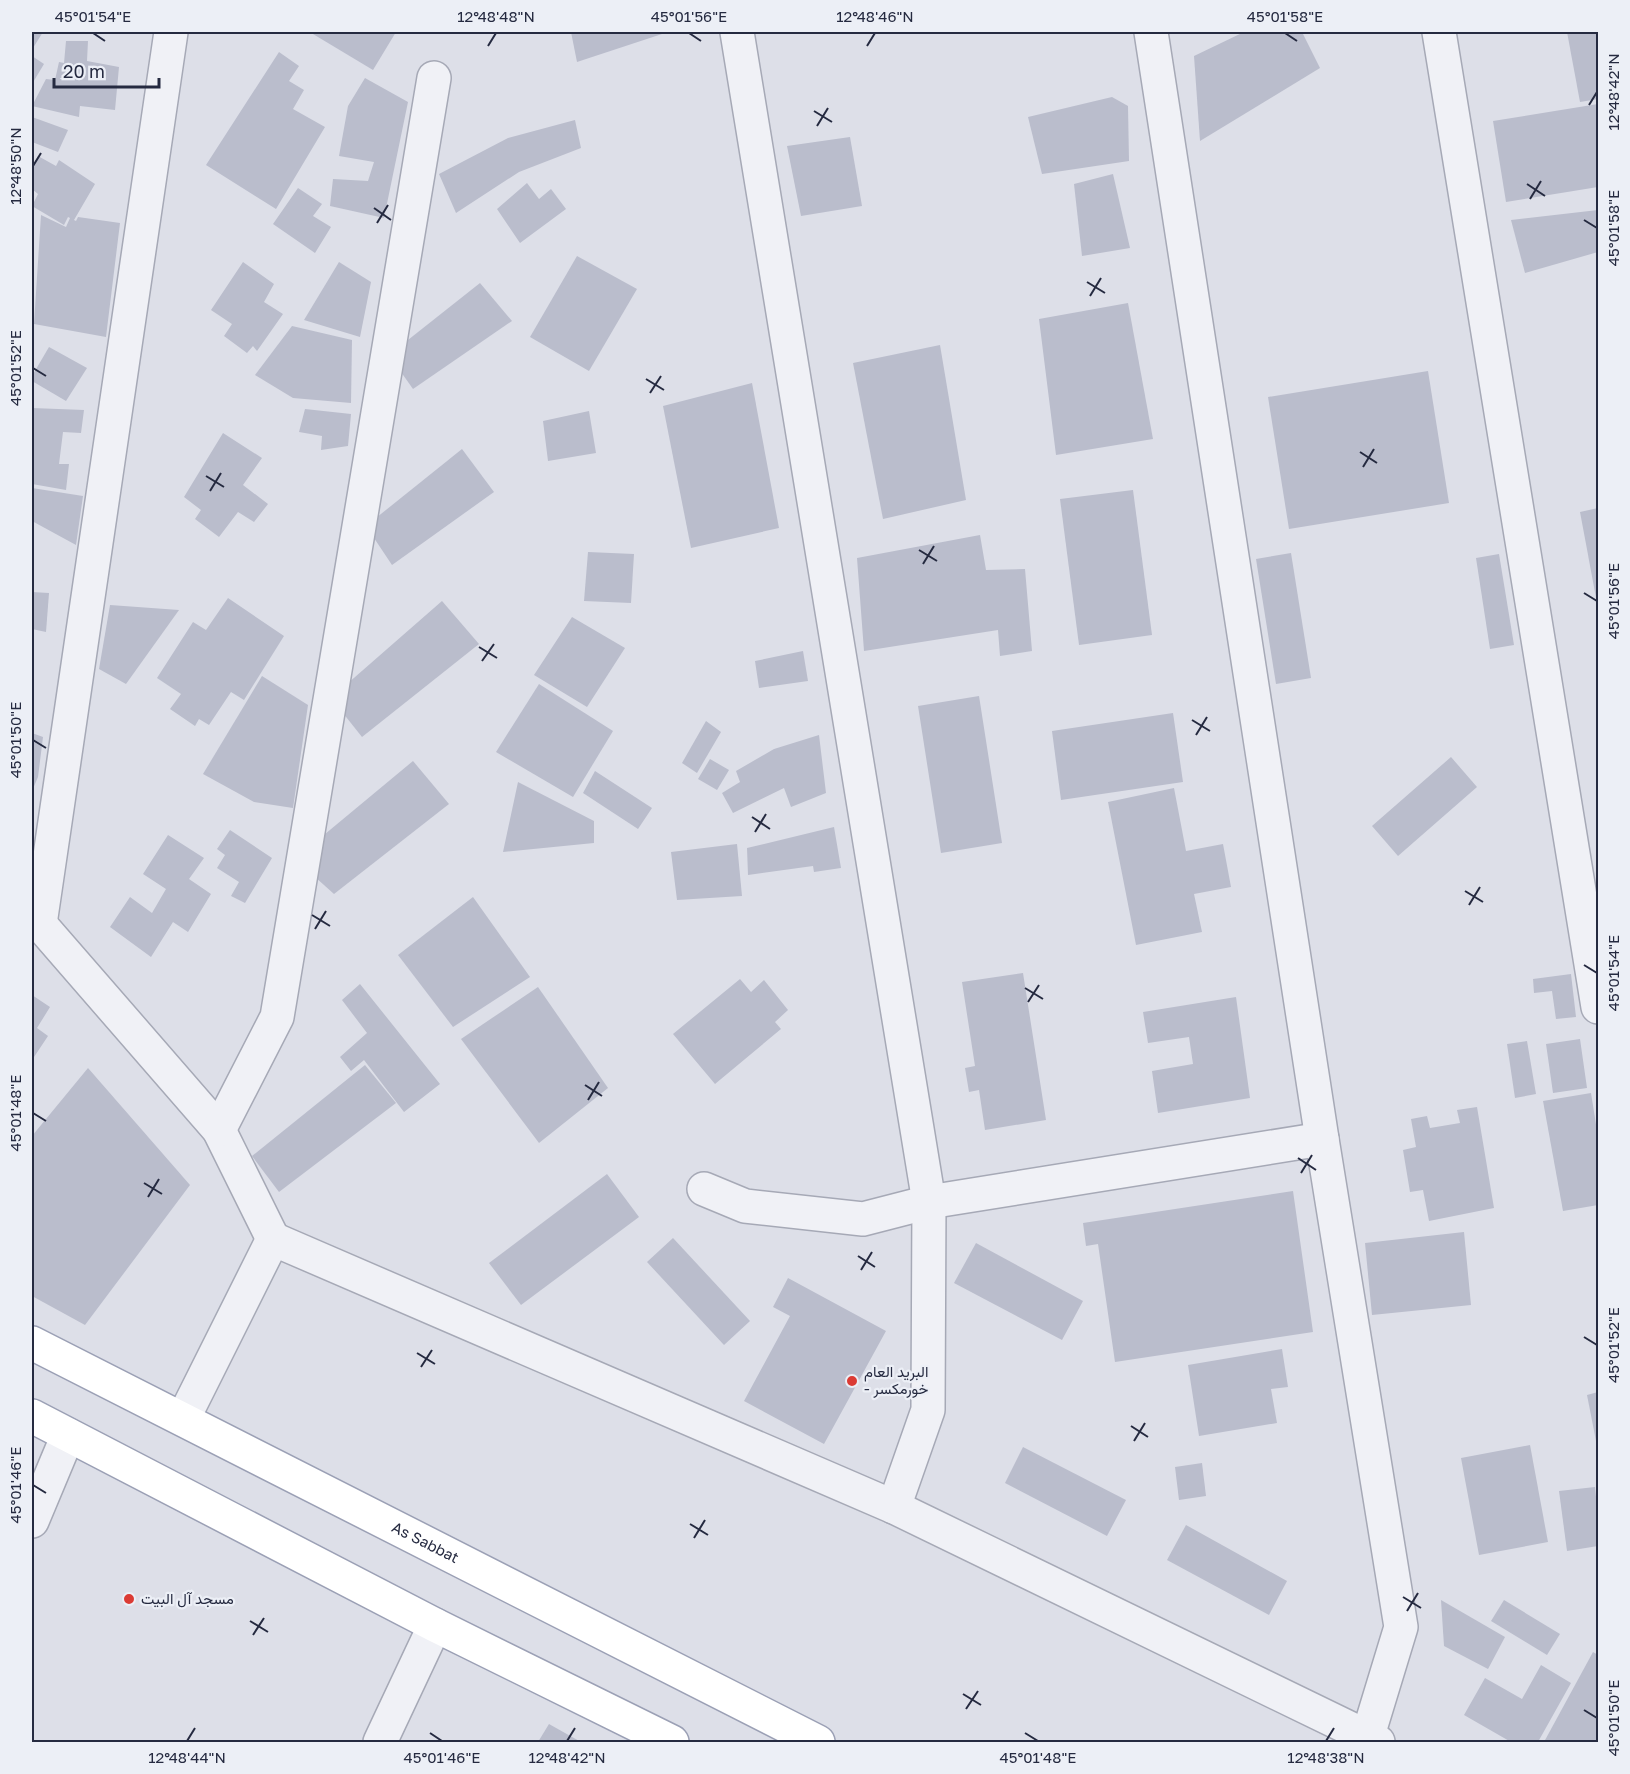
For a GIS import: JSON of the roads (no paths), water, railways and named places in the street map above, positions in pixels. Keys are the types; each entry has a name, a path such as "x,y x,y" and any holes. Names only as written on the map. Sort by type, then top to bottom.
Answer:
{"main road":[{"name":"As Sabbat","path":"32,1343 818,1743"},
{"path":"32,1416 435,1625 672,1743"}],"street":[{"path":"171,32 35,923 219,1130 273,1239 894,1507 1371,1741 1401,1627 1322,1139 1151,32"},
{"path":"737,32 929,1202 928,1410 894,1507"},
{"path":"1439,32 1599,1007"},
{"path":"219,1130 277,1017 434,78"},
{"path":"704,1189 745,1206 863,1219 929,1202 1322,1139"},
{"path":"183,1419 273,1239"},
{"path":"32,1521 68,1435"},
{"path":"380,1743 435,1625"}],"place":[{"name":"البريد العام - خورمكسر","path":"852,1381"},
{"name":"مسجد آل البيت","path":"129,1599"}]}
